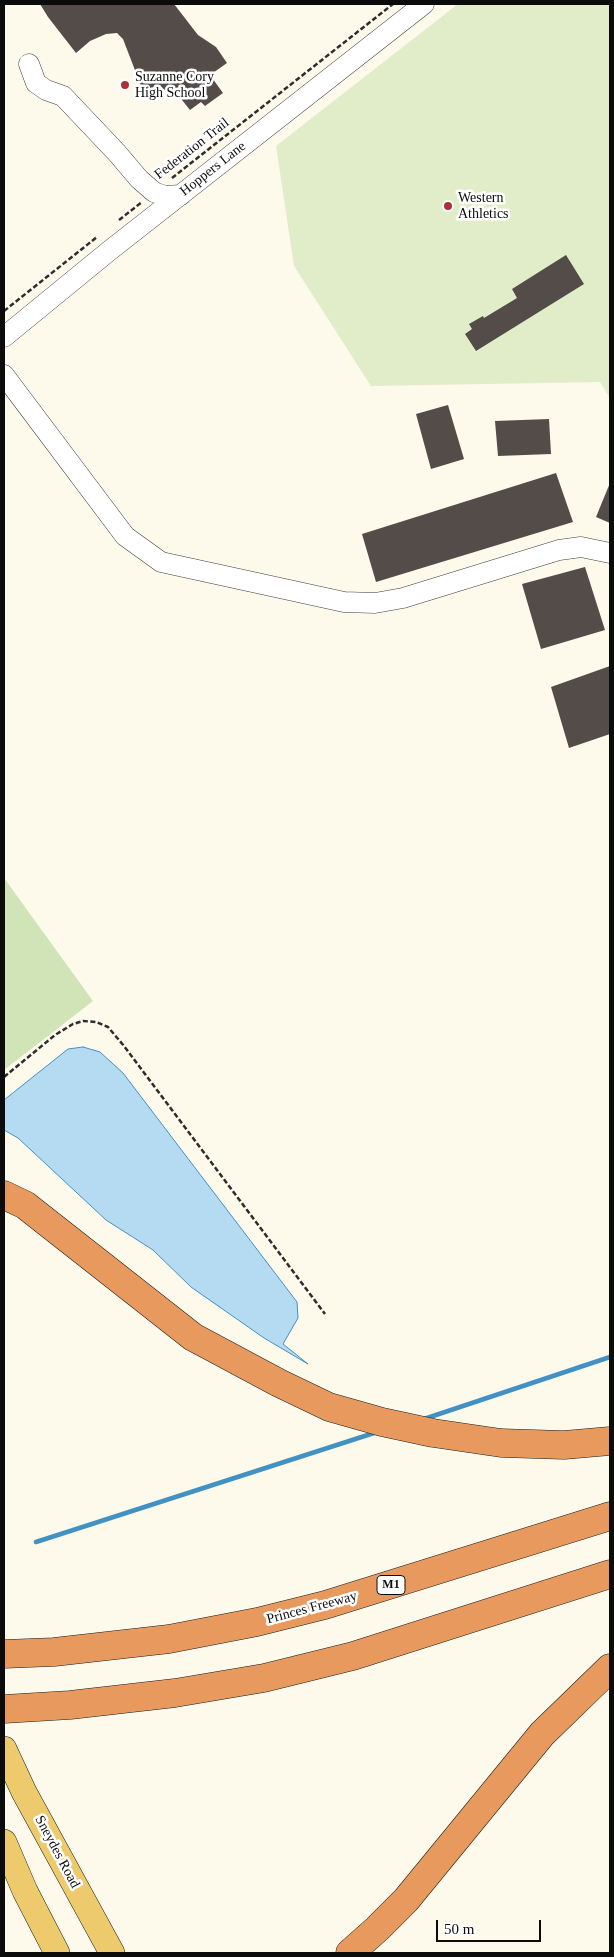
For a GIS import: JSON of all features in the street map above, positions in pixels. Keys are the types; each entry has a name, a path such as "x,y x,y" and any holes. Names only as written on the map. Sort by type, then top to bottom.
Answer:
{"highway":[{"path":"4,1195 25,1205 193,1337 264,1376 329,1407 382,1422 433,1433 501,1443 564,1445 610,1441"},
{"name":"Princes Freeway","path":"4,1654 54,1652 168,1639 257,1622 325,1605 610,1516"},
{"path":"4,1709 70,1705 175,1693 264,1678 353,1656 610,1574"},
{"path":"350,1953 378,1929 406,1900 542,1734 610,1668"}],"main road":[{"name":"Sneydes Road","path":"4,1749 24,1792 112,1953"},
{"path":"4,1842 25,1891 57,1953"}],"street":[{"name":"Hoppers Lane","path":"4,337 103,244 181,195 424,4"},
{"path":"29,64 36,83 46,90 63,96 117,153 139,179 149,196"},
{"path":"149,196 181,195"},
{"path":"103,244 136,220 149,196"},
{"path":"4,375 125,536 161,562 344,602 375,603 403,598 558,550 581,547 610,553"}],"path":[{"name":"Federation Trail","path":"113,225 394,4"},
{"path":"4,310 103,244"},
{"path":"4,1077 55,1035 73,1024 84,1021 96,1022 108,1027 326,1314"}],"green space":[{"name":"Western Athletics","path":"458,4 610,4 610,398 600,382 371,386 294,266 276,146"},
{"path":"4,878 93,1001 4,1070"}],"water":[{"path":"83,1047 100,1052 123,1073 297,1302 298,1318 283,1344 308,1364 264,1338 191,1287 153,1250 106,1220 18,1138 4,1130 4,1100 68,1049"}],"building":[{"path":"40,4 174,4 198,35 216,47 227,63 210,75 223,93 205,106 201,102 190,110 170,85 164,90 160,85 143,91 123,39 117,33 106,34 90,41 76,53"},
{"path":"566,255 584,284 476,351 465,334 472,329 469,324 483,316 484,318 517,298 512,289"},
{"path":"448,405 464,459 431,469 416,414"},
{"path":"549,419 551,454 498,456 495,421"},
{"path":"556,473 573,522 376,582 362,534"},
{"path":"610,483 610,523 596,517"},
{"path":"585,567 605,630 541,649 522,584"},
{"path":"610,666 610,734 569,748 551,687"}],"waterway":[{"path":"424,1419 610,1357"},
{"path":"36,1542 374,1433"}],"place":[{"name":"Suzanne Cory High School","path":"125,85"},
{"name":"Western Athletics","path":"448,206"}]}
